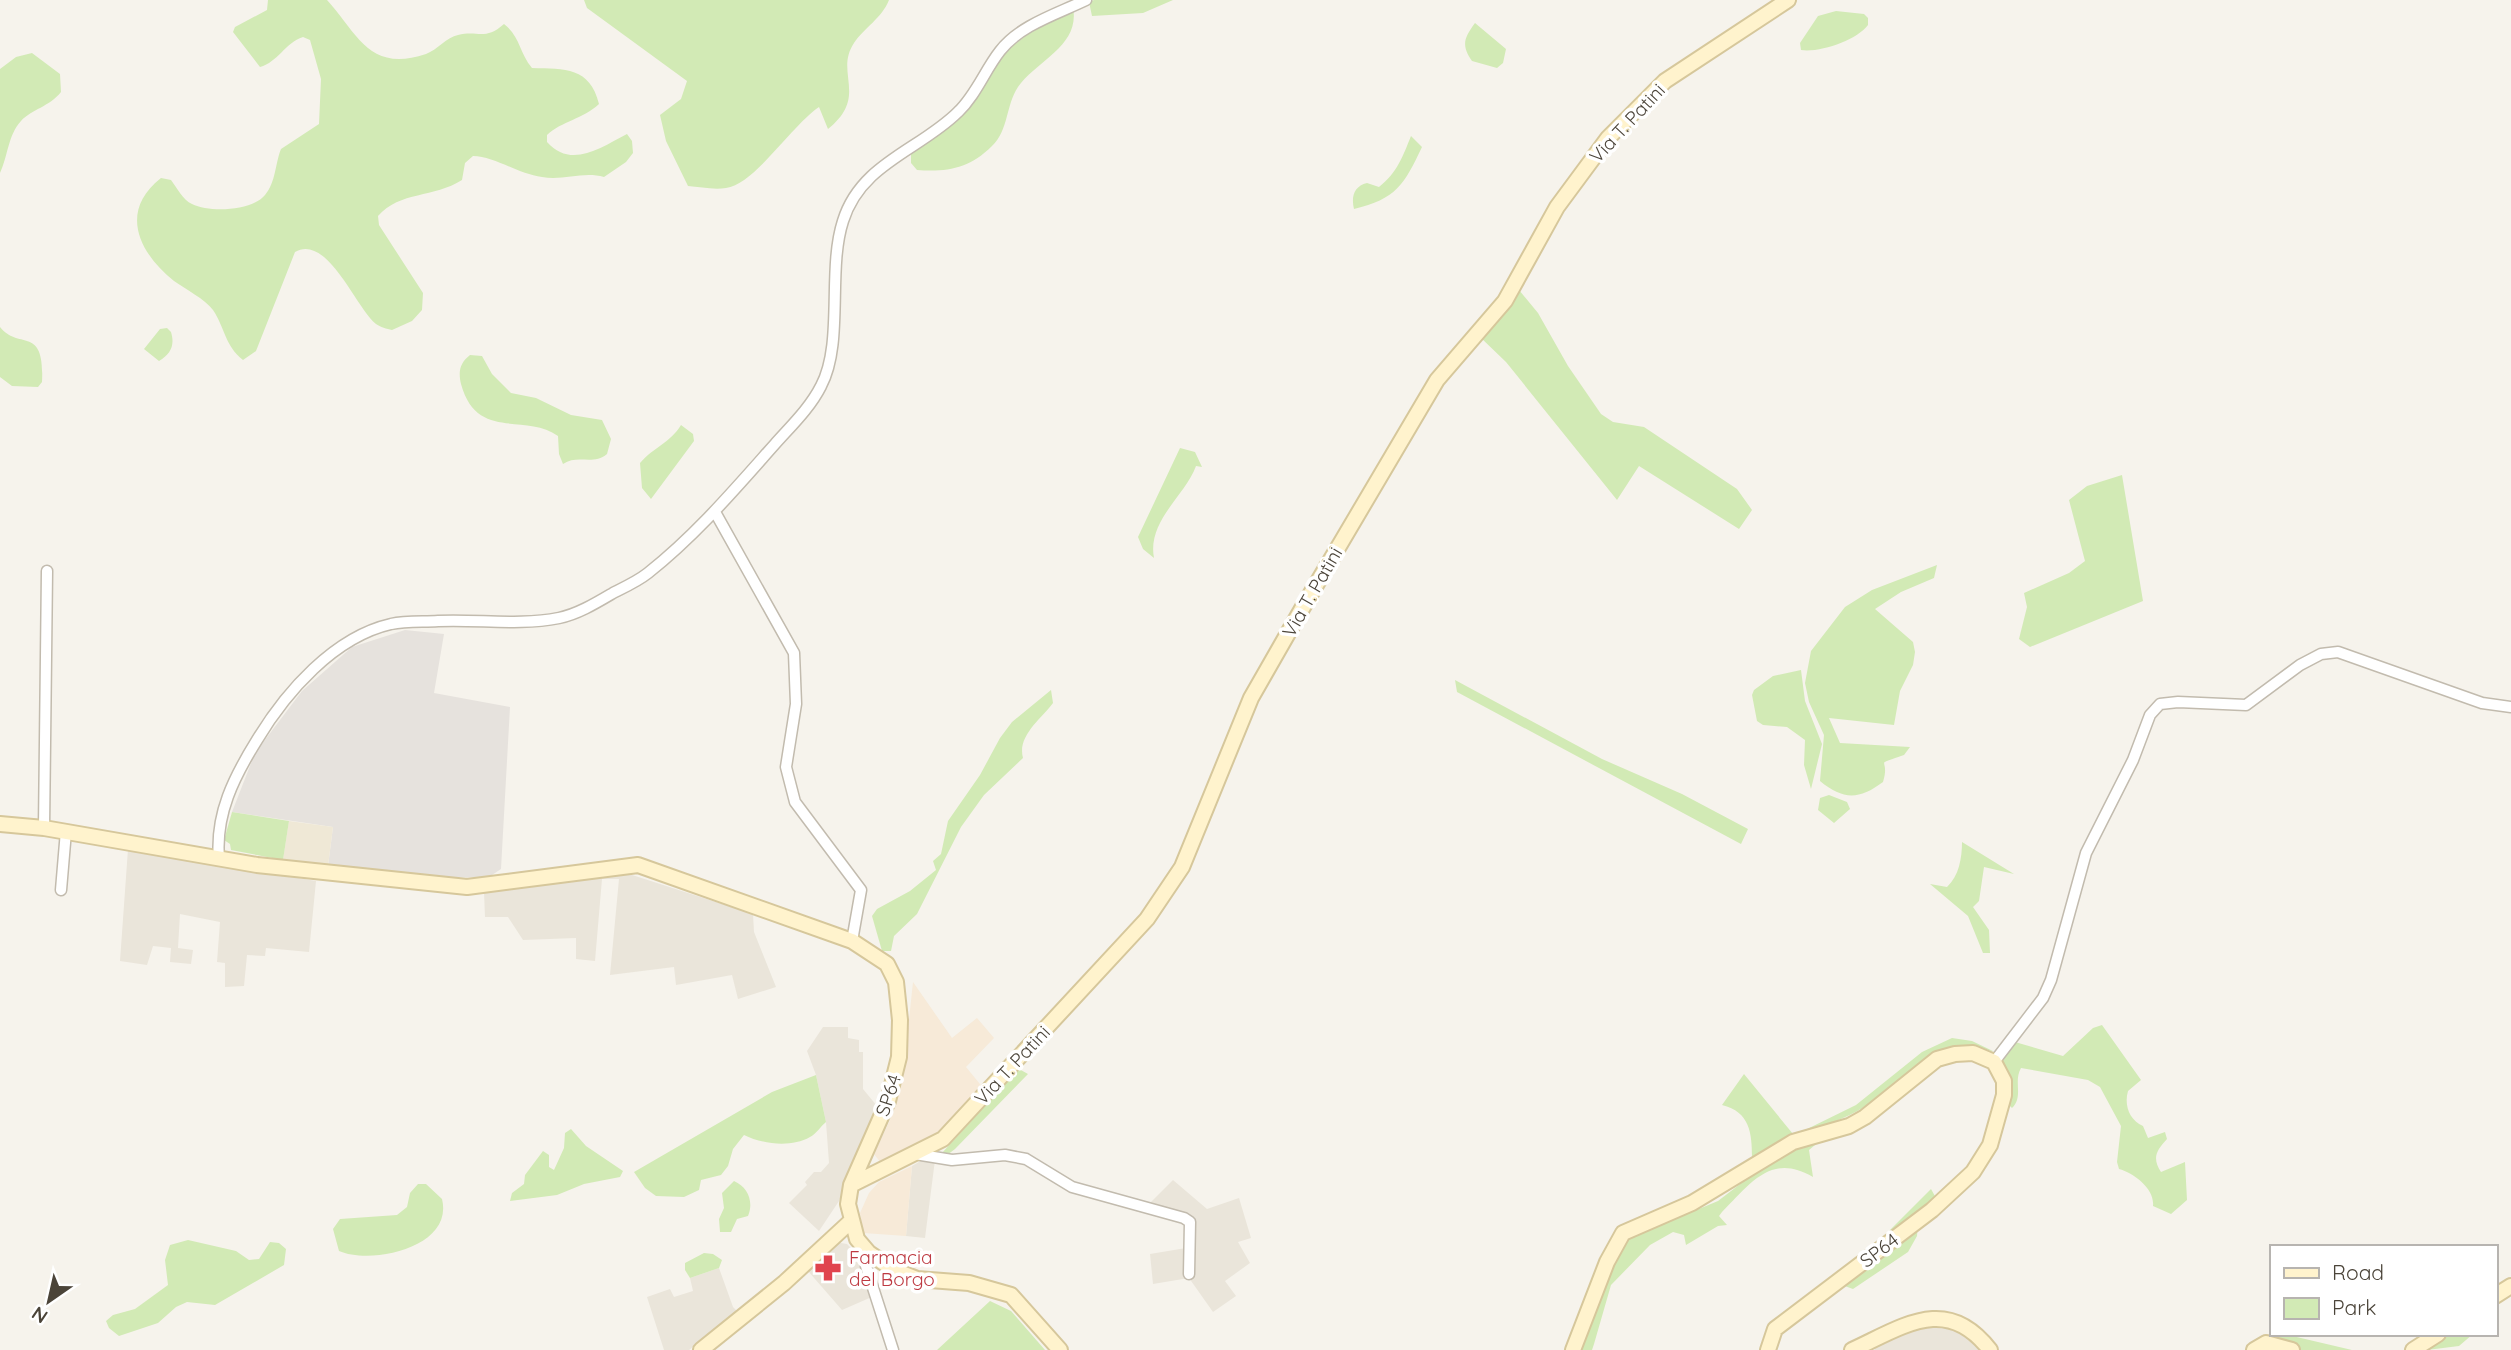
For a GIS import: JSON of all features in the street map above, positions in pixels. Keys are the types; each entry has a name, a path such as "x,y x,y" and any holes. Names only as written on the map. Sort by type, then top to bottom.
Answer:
{"street":[{"path":"219,859 217,834 222,809 250,751 269,720 318,666 354,638 392,624 525,622 561,618 590,606 646,574 715,512 808,406 821,386 830,357 834,276 843,219 859,192 888,160 959,112 1001,49 1027,28 1086,0"},
{"name":"Via T. Patini","path":"850,1185 943,1139 1147,919 1192,846 1228,749 1251,698 1437,380 1505,300 1557,207 1608,138 1665,81 1788,0"},
{"path":"715,512 794,653 796,704 786,767 795,802 862,890 852,941"},
{"path":"44,828 47,571"},
{"path":"1573,1350 1607,1262 1623,1233 1692,1203 1793,1142 1849,1126 1865,1117 1937,1059 1955,1054 1973,1054 1994,1062 2043,998 2051,980 2086,853 2133,760 2150,715 2160,704 2178,702 2246,705 2300,665 2321,654 2338,652 2482,703 2511,708"},
{"name":"SP64","path":"0,824 65,831 219,859 467,887 638,865 852,941 887,964 896,982 900,1020 899,1057 888,1101 850,1185 850,1222"},
{"path":"61,890 65,831"},
{"name":"SP64","path":"1768,1350 1774,1329 1956,1191 1973,1172 1990,1145 2004,1095 2004,1081 1994,1062"},
{"path":"915,1154 952,1160 1005,1155 1026,1159 1072,1187 1184,1218 1190,1222 1189,1274"},
{"path":"701,1350 783,1283 850,1222 857,1239 869,1253 894,1270 917,1279 969,1283 1011,1295 1060,1350"},
{"path":"869,1253 866,1266 892,1350"},
{"path":"1852,1350 1933,1317 1960,1323 1990,1350"},
{"path":"2413,1350 2435,1336"},
{"path":"2254,1350 2266,1343 2292,1350"}],"shaded area":[{"path":"405,630 444,634 434,693 510,707 501,869 489,877 425,878 328,866 333,827 232,812 255,753 302,691 352,647"},
{"path":"289,821 333,827 328,866 283,860"},
{"path":"128,849 316,881 309,952 266,948 265,956 247,955 244,986 225,987 225,963 217,962 220,922 180,914 178,948 193,950 191,964 170,962 171,948 153,946 147,965 120,961"},
{"path":"626,873 753,914 754,932 776,987 738,999 732,975 676,985 674,967 610,975 619,879 602,879 595,961 576,959 576,938 523,940 508,917 485,917 484,892"},
{"path":"913,982 952,1038 977,1018 994,1038 966,1067 984,1089 941,1135 881,1163 874,1154 890,1120 903,1076"},
{"path":"823,1027 848,1027 848,1038 859,1040 859,1052 863,1052 863,1089 877,1106 881,1104 839,1201 819,1231 789,1203 807,1185 805,1182 814,1172 821,1172 829,1163 826,1122 816,1075 807,1051"},
{"path":"924,1159 935,1160 925,1238 906,1236 912,1166"},
{"path":"912,1166 906,1236 863,1233 860,1213 869,1193 879,1182"},
{"path":"1173,1180 1207,1209 1239,1198 1251,1238 1238,1242 1250,1263 1225,1281 1236,1296 1213,1312 1189,1278 1153,1284 1150,1254 1186,1248 1187,1223 1145,1208"},
{"path":"835,1242 847,1244 853,1250 874,1296 842,1310 808,1271"},
{"path":"719,1268 733,1307 738,1312 689,1350 664,1350 647,1297 670,1289 674,1297 693,1291 690,1278"},
{"path":"1935,1322 1962,1332 1980,1350 1875,1350 1873,1347"}],"green space":[{"path":"268,0 327,0 367,47 391,58 407,59 426,54 454,36 486,34 504,24 513,34 532,68 574,72 583,77 595,92 599,104 553,130 547,135 547,142 556,150 576,155 596,150 627,134 632,141 633,153 626,162 604,177 588,175 558,178 542,177 473,156 465,163 462,180 440,190 396,202 378,216 379,225 423,293 422,310 412,321 392,330 376,324 329,262 318,253 307,249 295,252 256,351 243,360 232,349 213,310 161,270 151,257 138,231 137,217 140,204 148,191 161,178 171,180 186,200 200,207 230,209 259,200 271,184 281,149 319,124 321,79 310,40 303,37 297,40 272,61 260,67 233,32 235,27 267,10"},
{"path":"584,0 889,0 882,12 854,43 849,54 849,95 847,106 840,117 828,129 819,107 749,176 737,184 717,189 688,186 666,141 660,115 681,99 687,81 587,8"},
{"path":"1173,0 1143,13 1092,16 1089,2"},
{"path":"1073,7 1071,31 1058,50 1016,90 1002,132 992,146 975,160 957,167 917,170 911,163 911,150 955,121 998,58 1029,33"},
{"path":"1836,11 1864,14 1868,18 1868,25 1856,36 1838,44 1801,50 1800,43 1818,16"},
{"path":"1475,23 1506,49 1503,63 1497,68 1472,61 1466,50 1468,33"},
{"path":"32,53 60,74 61,92 25,117 17,127 0,173 0,69 16,57"},
{"path":"1411,136 1422,147 1404,181 1389,195 1354,209 1353,196 1356,189 1367,183 1379,187 1385,182 1399,164"},
{"path":"1519,290 1538,313 1568,366 1601,414 1613,422 1644,427 1737,489 1752,510 1739,529 1639,466 1617,500 1506,362 1480,337"},
{"path":"0,327 7,334 35,345 42,364 42,382 38,387 12,386 0,377"},
{"path":"167,328 171,332 172,345 159,361 144,349 160,329"},
{"path":"470,355 482,356 492,374 511,393 536,398 571,415 602,420 611,439 607,454 596,459 574,460 563,464 559,454 558,436 545,429 490,420 478,413 468,402 460,379 462,364"},
{"path":"681,425 693,434 694,441 651,499 642,488 640,463"},
{"path":"1180,448 1195,452 1202,467 1196,466 1161,521 1153,545 1154,558 1143,549 1138,537"},
{"path":"2122,475 2143,601 2030,647 2019,639 2027,607 2024,593 2069,573 2085,561 2069,500 2087,486"},
{"path":"1937,565 1934,578 1901,592 1875,609 1913,642 1915,652 1913,665 1900,691 1894,725 1829,718 1840,743 1910,747 1904,755 1884,763 1883,782 1874,788 1859,795 1836,792 1820,781 1824,735 1809,702 1805,683 1811,651 1845,607 1872,590"},
{"path":"1801,670 1805,701 1822,744 1811,789 1804,765 1805,740 1787,727 1763,725 1757,721 1752,695 1754,690 1773,676"},
{"path":"1455,680 1602,759 1682,794 1748,829 1741,844 1457,692"},
{"path":"1051,690 1053,703 1023,742 1023,758 984,795 961,827 917,914 894,936 891,951 882,951 872,916 877,909 910,891 936,870 933,861 941,854 948,821 980,775 1000,738 1012,722"},
{"path":"1829,795 1847,802 1850,809 1834,823 1818,810 1820,798"},
{"path":"232,812 289,821 283,860 231,850 230,844 224,840"},
{"path":"1962,842 2014,874 1984,867 1979,901 1973,907 1989,930 1990,953 1983,953 1968,916 1930,884 1947,887 1951,883 1959,866"},
{"path":"2102,1025 2141,1080 2128,1091 2127,1107 2131,1116 2143,1126 2148,1138 2165,1132 2167,1139 2158,1151 2156,1159 2161,1172 2185,1162 2187,1200 2171,1214 2153,1206 2147,1188 2131,1174 2119,1169 2117,1162 2121,1126 2100,1087 2088,1080 2021,1068 2016,1103 2012,1108 2008,1104 2003,1059 2015,1042 2063,1056 2093,1028"},
{"path":"1952,1038 1972,1041 1995,1052 1973,1047 1955,1048 1939,1053 1924,1061 1856,1112 1799,1133 1856,1105 1922,1052"},
{"path":"1019,1069 1028,1074 955,1149 947,1155 942,1153"},
{"path":"1744,1074 1793,1134 1752,1158 1748,1125 1738,1113 1722,1105"},
{"path":"816,1075 826,1122 810,1137 794,1143 777,1144 744,1135 733,1149 728,1166 721,1175 701,1180 699,1190 684,1197 656,1196 645,1188 634,1172 772,1092"},
{"path":"571,1129 586,1146 623,1171 620,1177 584,1184 557,1195 510,1201 512,1193 524,1184 525,1175 543,1151 549,1155 549,1167 554,1170 564,1148 565,1133"},
{"path":"1821,1140 1809,1150 1813,1177 1798,1170 1773,1170 1752,1182 1722,1212 1719,1216 1727,1225 1718,1226 1686,1245 1684,1235 1673,1232 1650,1245 1611,1285 1592,1350 1582,1350 1601,1285 1627,1239 1718,1201 1761,1168 1794,1149"},
{"path":"734,1181 746,1191 750,1200 750,1211 748,1216 737,1219 731,1232 720,1232 719,1219 724,1208 722,1193"},
{"path":"418,1184 426,1184 442,1199 442,1216 435,1230 423,1241 389,1254 353,1255 339,1251 333,1229 340,1219 397,1215 407,1207 410,1193"},
{"path":"1931,1189 1936,1198 1879,1241"},
{"path":"1918,1224 1917,1236 1908,1252 1853,1289 1842,1285"},
{"path":"188,1240 236,1251 249,1260 259,1259 270,1242 279,1243 286,1249 284,1265 215,1305 187,1302 176,1307 158,1323 119,1336 109,1328 106,1321 113,1315 135,1309 168,1285 165,1260 170,1245"},
{"path":"704,1253 713,1254 722,1260 719,1268 690,1278 685,1270 685,1263"},
{"path":"990,1301 1011,1311 1045,1350 937,1350"},
{"path":"2270,1336 2292,1336 2352,1350 2300,1350 2269,1340"},
{"path":"2447,1336 2471,1336 2459,1346 2427,1350"}],"place":[{"name":"Farmacia del Borgo","path":"828,1268"}]}
